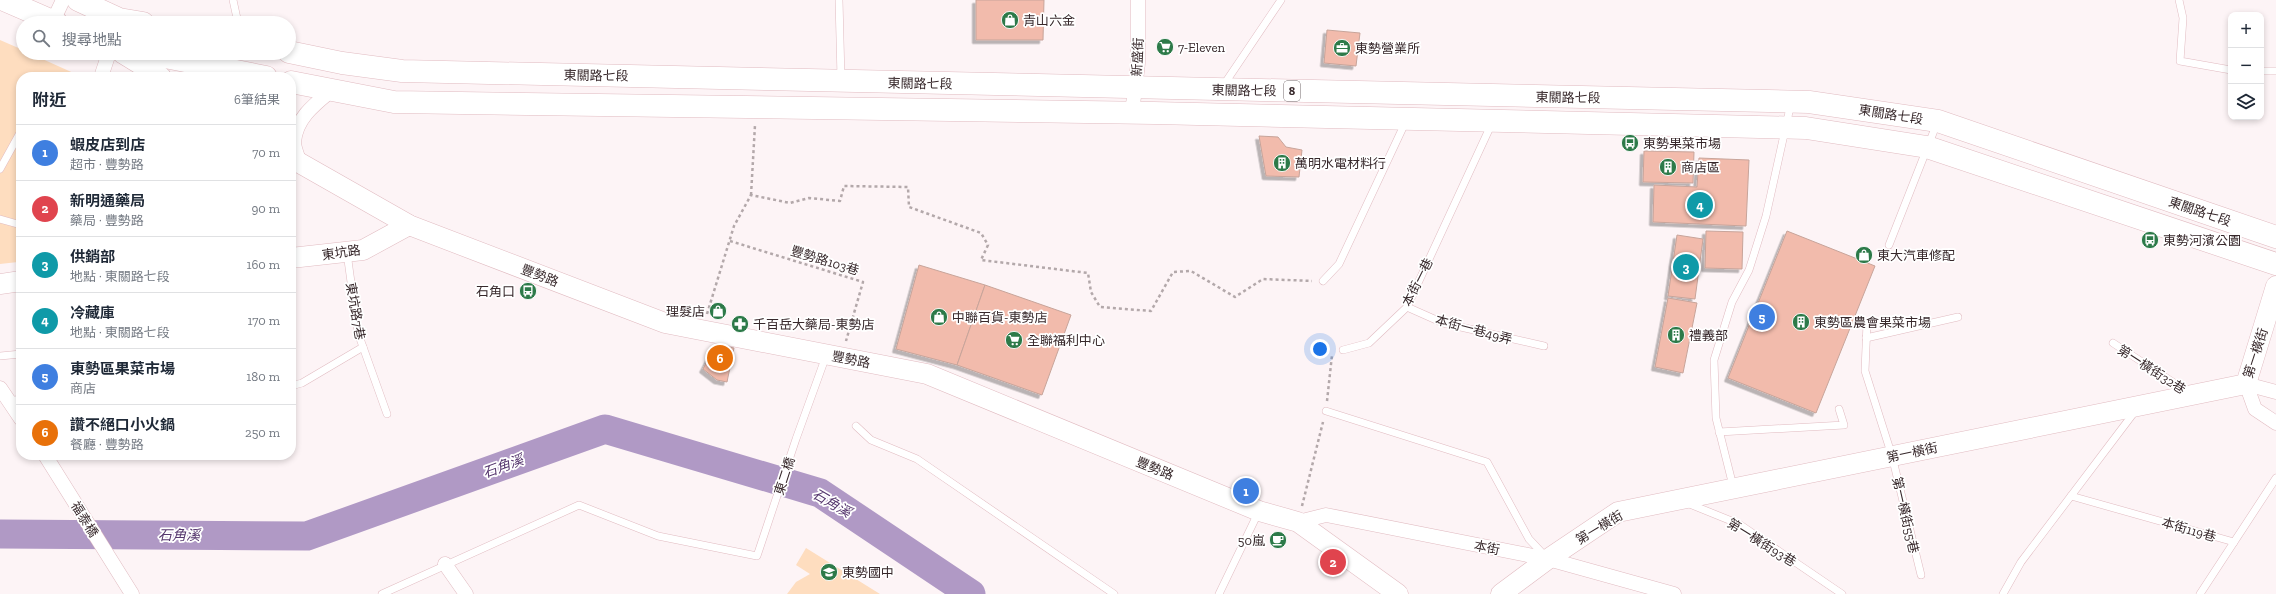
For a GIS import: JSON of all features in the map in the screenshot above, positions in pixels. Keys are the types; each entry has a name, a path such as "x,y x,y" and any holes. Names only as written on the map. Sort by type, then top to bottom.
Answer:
{"main road":[{"path":"4,0 41,16"},
{"path":"78,0 109,16"},
{"name":"東關路七段","path":"296,53 342,63 402,71 1809,102 1938,121 2276,237"},
{"path":"180,60 241,72"},
{"name":"東關路七段","path":"296,83 394,102 1132,113 1806,128 1927,147 2276,264"}],"street":[{"path":"57,16 63,0"},
{"name":"新盛街","path":"1132,113 1138,63 1138,0"},
{"path":"103,72 107,60"},
{"path":"133,60 153,72"},
{"path":"296,135 300,122 314,104 332,90"},
{"name":"豐勢路","path":"296,162 409,225 665,323 927,374 1259,511 1298,522 1398,594"},
{"name":"東坑路","path":"296,257 363,250 409,225"},
{"path":"0,284 16,282"},
{"name":"第一橫街","path":"1501,594 1548,559 1618,512 2246,384 2276,286"},
{"path":"2246,384 2276,392"},
{"path":"2246,384 2255,409 2276,423"},
{"path":"0,388 15,400"},
{"name":"福泰橋","path":"48,460 132,594"},
{"name":"本街","path":"1298,522 1326,515 1548,559 1674,594"},
{"path":"445,564 466,594"}],"lane":[{"path":"233,0 236,16"},
{"path":"839,0 841,81"},
{"path":"1220,89 1281,0"},
{"path":"2179,0 2183,18 2180,61 2228,69"},
{"path":"2264,71 2276,71"},
{"path":"1734,488 1716,418 1714,360 1732,302 1749,270 1766,216 1792,101"},
{"path":"1323,281 1339,264 1407,119"},
{"name":"本街一巷","path":"1343,350 1369,343 1407,307 1493,121"},
{"path":"1889,245 1938,121"},
{"path":"0,169 16,140"},
{"path":"0,219 16,224"},
{"name":"東坑路7巷","path":"347,252 358,333 387,414"},
{"name":"本街一巷49弄","path":"1407,307 1443,323 1544,346"},
{"path":"1866,338 1958,317"},
{"name":"第一橫街55巷","path":"1867,323 1865,371 1892,456 1921,575"},
{"name":"第一橫街32巷","path":"2113,342 2192,394"},
{"path":"296,385 302,383 363,347"},
{"path":"0,356 16,354"},
{"name":"東二橋","path":"445,564 579,505 658,536 758,556 796,439 834,356"},
{"path":"2003,594 2021,562 2139,405"},
{"path":"1720,432 1844,424 1839,409"},
{"path":"1326,411 1487,462 1529,539 1548,559"},
{"path":"856,426 871,440 917,459 1114,594"},
{"name":"本街119巷","path":"2071,496 2234,542 2276,478"},
{"name":"第一橫街93巷","path":"1678,499 1739,524 1842,594"},
{"path":"1219,594 1259,511"},
{"path":"2200,594 2234,542"},
{"path":"382,594 445,564"}],"path":[{"path":"702,331 734,226 751,195 756,107"},
{"path":"751,195 790,203 809,198 840,201 844,186 908,187 909,207 981,233 988,245 981,260 1001,261 1088,273 1091,292 1100,307 1151,311 1173,272 1191,271 1234,297 1263,279 1323,281"},
{"name":"豐勢路103巷","path":"729,241 863,282 834,356"},
{"path":"1298,522 1326,411 1333,349 1343,350"}],"shaded area":[{"path":"0,40 16,47 16,60 45,60 71,72 16,72 16,262 0,264"},
{"path":"806,548 880,594 787,594 796,582 810,574 796,565"}],"building":[{"name":"青山六金","path":"976,0 1044,0 1043,40 976,40"},
{"name":"東勢營業所","path":"1327,30 1360,33 1356,66 1324,63"},
{"name":"萬明水電材料行","path":"1259,136 1278,137 1286,147 1302,150 1299,177 1266,176"},
{"name":"商店區","path":"1644,151 1694,152 1693,183 1643,182"},
{"path":"1699,158 1749,160 1746,226 1653,222 1654,185 1697,187"},
{"path":"1706,231 1743,232 1742,269 1705,268"},
{"name":"東勢區農會果菜市場","path":"1787,231 1875,266 1816,413 1728,378"},
{"path":"1677,235 1703,239 1695,299 1668,296"},
{"name":"中聯百貨-東勢店","path":"919,265 985,285 957,365 896,349"},
{"name":"全聯福利中心","path":"985,285 1071,315 1042,395 957,365"},
{"name":"禮義部","path":"1668,298 1697,303 1683,373 1655,367"},
{"path":"716,344 734,348 727,382 717,380 703,369"}],"waterway":[{"name":"石角溪","path":"0,534 307,536 605,429 820,493 971,594"}],"place":[{"name":"青山六金","path":"1010,20"},
{"name":"7-Eleven","path":"1165,47"},
{"name":"東勢營業所","path":"1342,48"},
{"name":"東勢果菜市場","path":"1630,143"},
{"name":"萬明水電材料行","path":"1282,163"},
{"name":"商店區","path":"1668,167"},
{"name":"冷藏庫","path":"1700,205"},
{"name":"東勢河濱公園","path":"2150,240"},
{"name":"東大汽車修配","path":"1864,255"},
{"name":"供銷部","path":"1686,267"},
{"name":"石角口","path":"528,291"},
{"name":"理髮店","path":"718,311"},
{"name":"中聯百貨-東勢店","path":"939,317"},
{"name":"東勢區果菜市場","path":"1762,317"},
{"name":"東勢區農會果菜市場","path":"1801,322"},
{"name":"千百岳大藥局-東勢店","path":"740,324"},
{"name":"禮義部","path":"1676,335"},
{"name":"全聯福利中心","path":"1014,340"},
{"name":"讚不絕口小火鍋","path":"720,358"},
{"name":"蝦皮店到店","path":"1246,491"},
{"name":"50嵐","path":"1278,540"},
{"name":"新明通藥局","path":"1333,562"},
{"name":"東勢國中","path":"829,572"}]}
